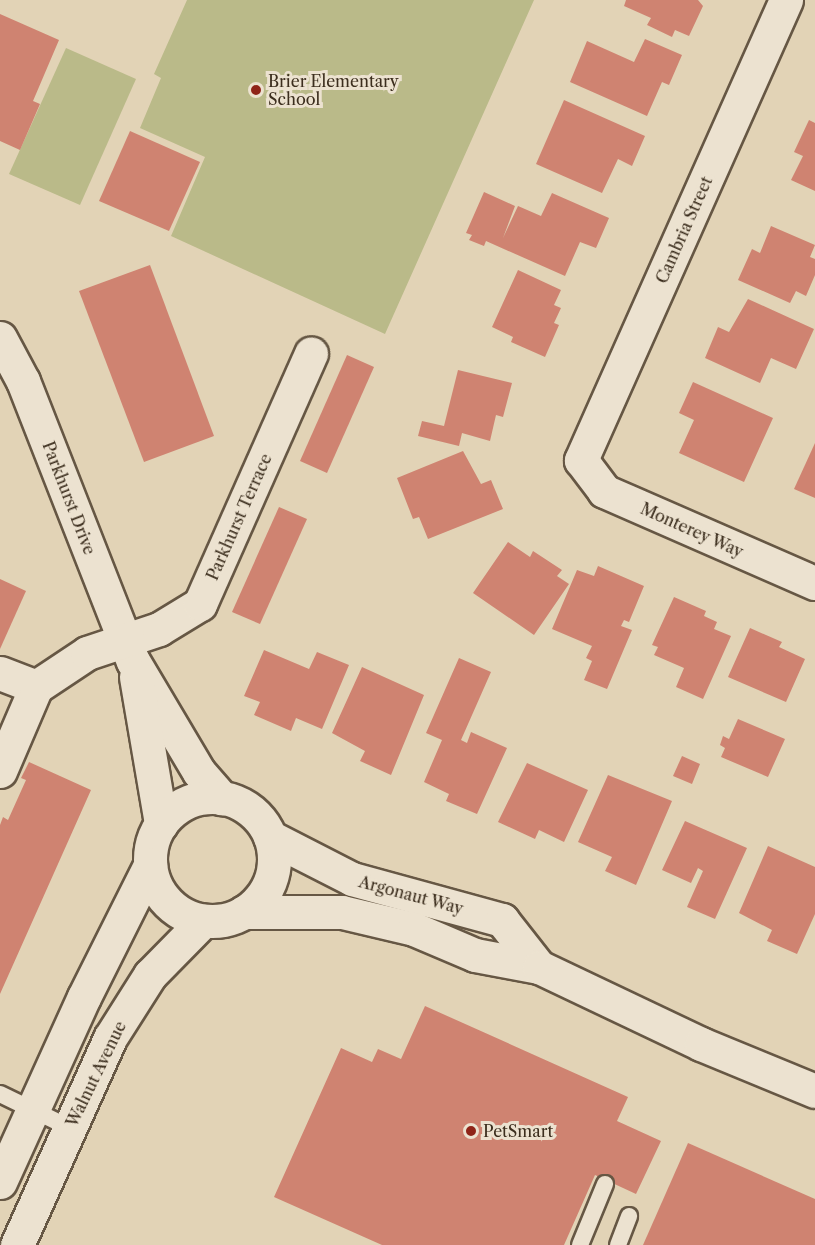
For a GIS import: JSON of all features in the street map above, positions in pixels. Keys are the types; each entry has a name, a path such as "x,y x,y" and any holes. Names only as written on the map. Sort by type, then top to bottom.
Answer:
{"street":[{"name":"Cambria Street","path":"581,460 786,0"},
{"name":"Parkhurst Drive","path":"0,338 23,381 129,650 199,772 222,798"},
{"name":"Parkhurst Terrace","path":"36,687 87,653 129,650 200,604 311,354"},
{"name":"Monterey Way","path":"581,460 604,491 815,583"},
{"name":"Parkhurst Drive","path":"129,650 161,824"},
{"path":"0,673 36,687 0,771"},
{"path":"222,798 256,816 270,837 273,850 271,877 258,900 244,912 203,921 171,905 154,880 150,865 150,851 161,824 188,803 222,798"},
{"name":"Argonaut Way","path":"270,837 352,879 502,920 539,967"},
{"path":"0,1182 31,1109 150,865"},
{"name":"Argonaut Way","path":"244,912 342,912 414,930 475,955 539,967 700,1044 815,1091"},
{"name":"Walnut Avenue","path":"17,1245 110,1038 150,975 203,921"}],"lane":[{"path":"0,1094 70,1128"},
{"path":"580,1245 605,1184"},
{"path":"618,1245 629,1216"}],"green space":[{"name":"Brier Elementary School","path":"187,0 534,0 385,334 171,236 205,157 140,128 161,78 154,74"},
{"path":"66,48 136,79 80,205 9,174"}],"building":[{"path":"626,0 698,0 703,6 689,36 675,30 672,37 647,25 651,18 624,6"},
{"path":"0,14 59,40 33,101 40,104 20,150 0,141"},
{"path":"645,39 682,55 669,85 662,82 647,116 570,82 587,41 634,62"},
{"path":"564,100 645,136 632,166 618,159 602,193 536,164"},
{"path":"809,120 815,123 815,191 791,180 803,156 794,152"},
{"path":"130,131 200,162 169,231 99,201"},
{"path":"484,192 515,206 503,238 518,206 541,216 552,193 609,218 596,248 580,242 565,276 486,241 484,246 469,240 472,235 466,233"},
{"path":"771,226 815,245 810,257 815,259 815,275 806,296 796,291 790,303 738,280 752,249 760,253"},
{"path":"150,265 214,436 144,462 79,291"},
{"path":"518,270 561,290 554,305 561,308 554,323 559,325 545,357 511,342 513,337 492,327"},
{"path":"748,299 814,329 796,369 771,358 760,383 705,358 718,327 729,332"},
{"path":"347,355 374,367 327,473 300,461"},
{"path":"458,370 512,383 503,417 496,415 490,441 462,433 459,446 418,436 422,421 444,426"},
{"path":"693,382 773,418 744,482 679,453 694,420 679,413"},
{"path":"815,443 815,498 794,489"},
{"path":"463,451 481,484 491,480 503,509 428,539 419,517 413,519 397,478"},
{"path":"279,507 307,519 260,624 232,612"},
{"path":"508,542 530,557 533,551 562,570 557,576 569,584 534,635 473,593"},
{"path":"598,566 644,586 629,622 624,620 621,626 632,630 607,689 584,680 592,661 586,658 592,646 552,629 577,570 594,576"},
{"path":"0,579 26,591 0,649"},
{"path":"674,597 706,611 704,616 717,622 714,629 731,636 703,699 676,687 684,668 654,655 658,647 652,645"},
{"path":"750,628 782,642 779,647 805,659 786,702 728,677"},
{"path":"264,650 309,669 317,652 349,665 322,729 296,718 291,731 254,715 260,702 244,696"},
{"path":"459,658 491,672 461,740 467,743 471,732 507,748 477,814 446,801 449,794 424,782 442,740 426,733"},
{"path":"362,667 424,695 391,775 360,761 365,751 332,733"},
{"path":"738,719 785,739 768,777 721,757 725,748 720,745 723,736 729,739"},
{"path":"682,756 700,764 692,784 673,776"},
{"path":"29,762 91,790 0,994 0,825 3,817 8,820 26,780 21,778"},
{"path":"527,763 588,790 564,842 539,830 535,839 498,822"},
{"path":"608,775 672,801 636,885 605,871 612,857 578,842"},
{"path":"685,821 747,848 715,919 687,907 703,871 698,868 691,883 662,870"},
{"path":"768,846 815,867 815,914 797,954 767,941 772,930 739,913"},
{"name":"PetSmart","path":"425,1006 628,1097 617,1121 661,1141 636,1194 595,1175 564,1245 382,1245 274,1197 341,1048 372,1062 378,1049 401,1059"},
{"path":"688,1143 815,1199 815,1245 643,1245"}],"place":[{"name":"Brier Elementary School","path":"256,90"},
{"name":"PetSmart","path":"471,1131"}]}
